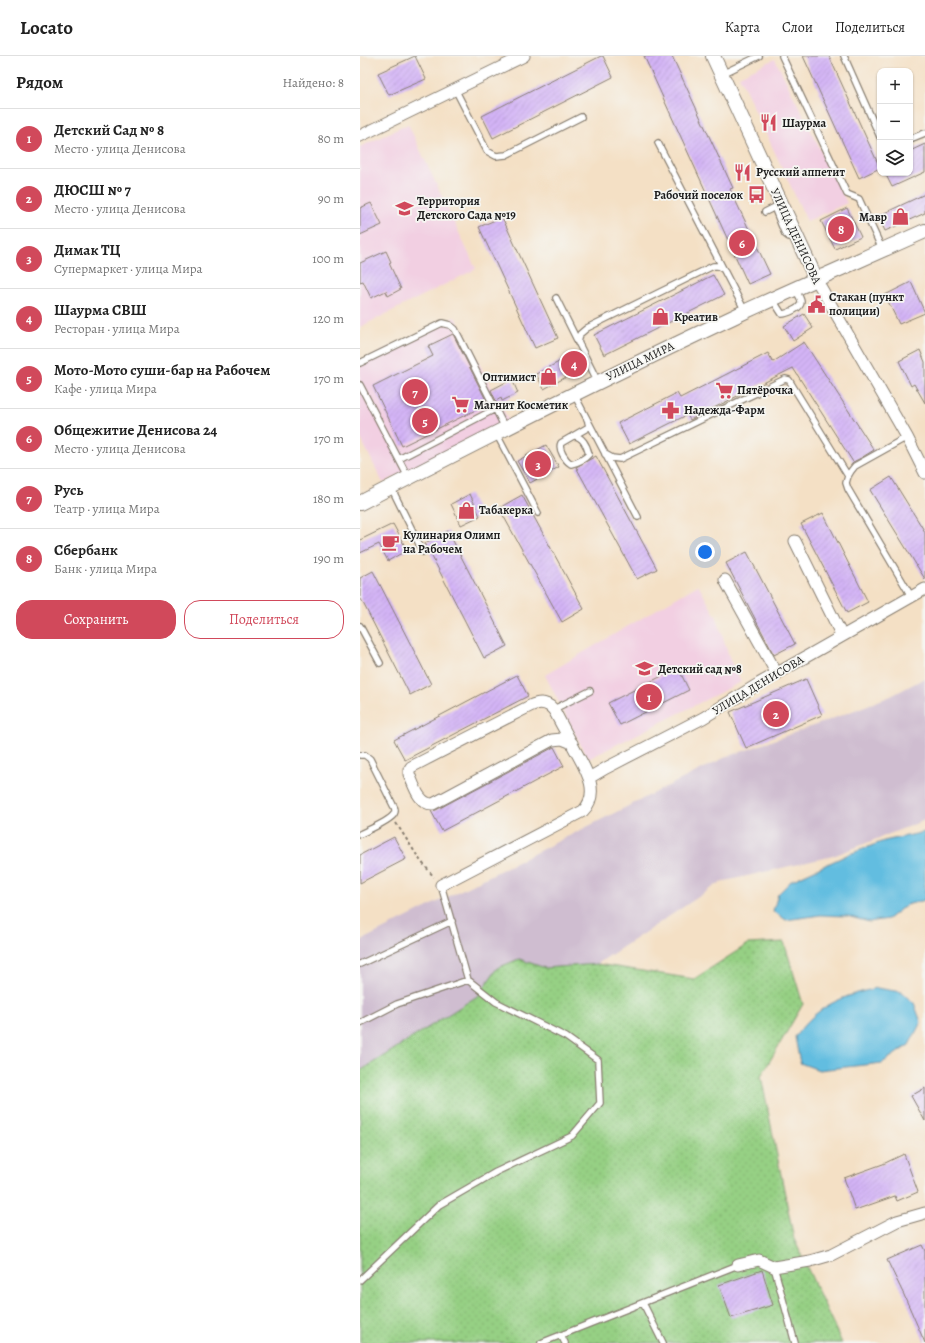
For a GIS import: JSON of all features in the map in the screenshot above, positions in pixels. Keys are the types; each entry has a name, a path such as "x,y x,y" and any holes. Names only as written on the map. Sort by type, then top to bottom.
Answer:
{"street":[{"path":"360,136 524,56"},
{"name":"УЛИЦА ДЕНИСОВА","path":"713,56 816,280 907,437 925,473"},
{"name":"УЛИЦА МИРА","path":"360,503 500,430 598,382 745,311 925,230"},
{"path":"795,541 842,636"},
{"path":"725,580 777,674"},
{"name":"УЛИЦА ДЕНИСОВА","path":"589,778 703,718 925,589"},
{"path":"441,885 583,811 589,804 590,800 591,787 587,770 554,709 547,703 536,703 413,766 409,770 409,774 422,800 428,804 434,804 552,740 559,733 560,722"},
{"path":"552,740 562,739 572,743"},
{"path":"738,1265 759,1260 774,1266 810,1261 831,1255 897,1221 925,1213"}],"lane":[{"path":"721,74 759,56"},
{"path":"782,56 847,194 859,199 883,250"},
{"path":"844,56 877,130"},
{"path":"455,89 487,152 496,156 506,155 580,117"},
{"path":"913,138 925,132"},
{"path":"658,143 745,311"},
{"path":"765,212 781,204"},
{"path":"578,343 580,334 586,328 713,266 721,268 725,272"},
{"path":"773,299 780,312 786,314 799,308 801,305 801,301 795,289"},
{"path":"556,298 598,382"},
{"path":"360,363 440,324 448,324 454,329 495,409 500,430 538,513"},
{"path":"605,454 612,458 620,459 779,380 785,379 789,380 848,476"},
{"path":"360,385 408,478"},
{"path":"574,394 638,517"},
{"path":"399,459 495,409"},
{"path":"573,436 578,435 581,437 589,454 581,460 571,464 568,462 559,446 561,443 573,436 587,428 589,426 588,422"},
{"path":"907,437 855,466 848,476 846,484 848,490 911,596"},
{"path":"391,487 423,552"},
{"path":"360,626 380,662"},
{"path":"554,709 590,691"},
{"path":"360,755 365,755 370,759 394,805 395,813 360,834"},
{"path":"360,1280 439,1205 496,1172 572,1136 600,1103 598,1060 566,1037 496,1002 468,980 441,885"},
{"path":"360,964 452,921"},
{"path":"360,1023 397,1004 468,980"},
{"path":"541,1343 738,1265"},
{"path":"774,1266 795,1343"},
{"path":"643,1303 663,1343"},
{"path":"561,1335 566,1343"}],"path":[{"path":"392,816 420,860 441,885"}],"shaded area":[{"path":"775,59 847,203 807,221 739,76"},
{"name":"Территория Детского Сада №19","path":"408,124 476,269 360,327 360,147"},
{"path":"455,317 509,421 383,483 360,437 360,362"},
{"name":"Детский сад №8","path":"698,585 717,618 730,660 741,682 588,759 545,675"},
{"path":"925,678 925,820 833,856 721,882 597,964 545,968 519,959 497,968 479,995 360,1071 360,941 724,758 891,696"}],"green space":[{"path":"784,942 803,1004 761,1076 794,1239 842,1343 360,1343 360,1071 479,995 497,968 519,959 545,968 597,964 694,979 748,944"}],"water":[{"path":"925,832 925,900 906,905 888,919 869,922 847,916 820,915 786,920 773,911 778,894 791,881 847,855 884,841"},
{"path":"877,988 901,992 914,1003 921,1022 909,1045 882,1063 819,1070 800,1063 795,1037 812,1017 821,1010 841,999"}],"building":[{"path":"415,56 426,79 389,95 378,73"},
{"path":"603,56 613,77 493,138 482,116"},
{"path":"644,56 672,56 733,188 730,189 770,274 748,284"},
{"path":"803,56 829,56 877,161 877,169 859,178"},
{"path":"925,144 925,172 892,187 886,176 913,176 913,150"},
{"path":"925,194 925,213 885,231 878,216"},
{"path":"371,203 382,225 360,235 360,208"},
{"path":"847,208 861,237 835,249 821,221"},
{"path":"502,217 558,338 535,348 479,227"},
{"path":"386,251 391,262 389,263 401,289 388,296 386,291 371,298 363,281 360,282 360,263"},
{"path":"713,275 724,295 604,355 594,335"},
{"path":"911,282 925,313 899,324 885,295"},
{"path":"804,314 813,328 793,341 784,326"},
{"path":"453,334 488,404 402,446 373,386 433,356 428,346"},
{"path":"804,342 874,450 853,462 793,368 690,420 687,415 629,444 618,423 677,393 680,398 768,353 773,362"},
{"path":"920,350 925,362 925,403 914,384 911,386 899,361"},
{"path":"576,353 584,369 544,389 536,374"},
{"path":"512,379 518,393 502,401 501,398 496,401 491,390"},
{"path":"546,445 559,467 530,483 517,461"},
{"path":"596,456 657,569 637,579 576,467"},
{"path":"891,477 925,532 925,579 870,490"},
{"name":"Табакерка","path":"470,494 480,516 461,525 451,504"},
{"path":"522,495 584,609 562,622 499,508"},
{"path":"823,513 868,602 847,613 801,524"},
{"name":"Кулинария Олимп на Рабочем","path":"393,524 407,550 388,561 379,544 360,553 360,540"},
{"path":"448,531 507,646 484,658 425,543"},
{"path":"747,552 795,644 774,655 726,563"},
{"path":"373,571 431,684 410,695 360,597 360,578"},
{"path":"678,668 689,690 620,725 608,703"},
{"path":"517,675 528,696 405,760 394,740"},
{"path":"806,679 822,715 746,748 730,712"},
{"path":"554,747 564,766 442,831 431,811 436,810"},
{"path":"394,837 406,859 360,883 360,855"},
{"path":"925,1088 925,1121 911,1096"},
{"path":"904,1154 918,1192 897,1201 895,1196 855,1210 844,1178 883,1164"},
{"path":"922,1245 925,1251 925,1343 887,1260"},
{"path":"762,1270 773,1305 731,1318 719,1285"}],"place":[{"name":"Шаурма","path":"769,123"},
{"name":"Русский аппетит","path":"743,172"},
{"name":"Рабочий поселок","path":"756,195"},
{"name":"Территория Детского Сада №19","path":"404,208"},
{"name":"Мавр","path":"900,217"},
{"name":"Сбербанк","path":"841,229"},
{"name":"Общежитие Денисова 24","path":"742,243"},
{"name":"Стакан (пункт полиции)","path":"816,304"},
{"name":"Креатив","path":"661,317"},
{"name":"Шаурма СВШ","path":"574,364"},
{"name":"Оптимист","path":"549,377"},
{"name":"Пятёрочка","path":"724,390"},
{"name":"Русь","path":"415,392"},
{"name":"Магнит Косметик","path":"461,405"},
{"name":"Надежда-Фарм","path":"671,410"},
{"name":"Мото-Мото суши-бар на Рабочем","path":"425,421"},
{"name":"Димак ТЦ","path":"538,464"},
{"name":"Табакерка","path":"466,510"},
{"name":"Кулинария Олимп на Рабочем","path":"390,542"},
{"name":"Детский сад №8","path":"645,669"},
{"name":"Детский Сад № 8","path":"649,697"},
{"name":"ДЮСШ № 7","path":"776,714"}]}
